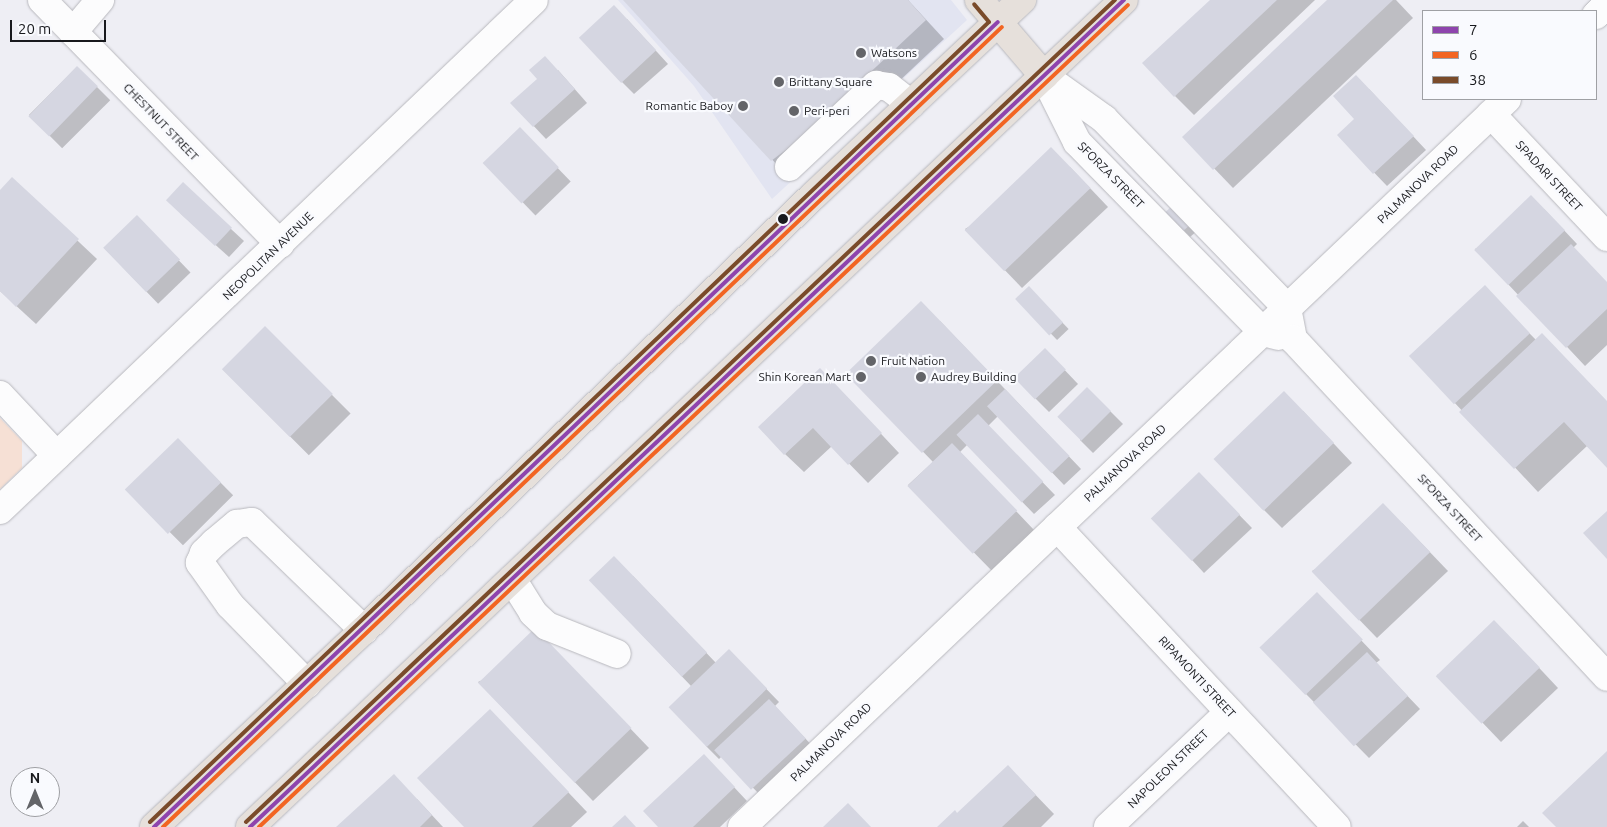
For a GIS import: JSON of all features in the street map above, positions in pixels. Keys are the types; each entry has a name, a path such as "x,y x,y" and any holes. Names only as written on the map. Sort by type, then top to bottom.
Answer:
{"main road":[{"path":"979,0 1044,76"},
{"path":"154,827 364,630 813,196 1022,0"},
{"path":"250,827 1124,0"}],"street":[{"name":"CHESTNUT STREET","path":"42,0 280,244"},
{"path":"73,32 100,0"},
{"name":"NEOPOLITAN AVENUE","path":"0,510 534,0"},
{"path":"1597,14 1607,4"},
{"path":"1044,76 1104,119 1287,308 1293,339 1263,332"},
{"name":"SFORZA STREET","path":"1044,76 1077,142 1158,222 1263,332"},
{"path":"813,196 785,164 876,85 889,87 911,104"},
{"name":"PALMANOVA ROAD","path":"742,827 1499,106"},
{"name":"SPADARI STREET","path":"1499,106 1607,237"},
{"name":"SFORZA STREET","path":"1293,339 1607,676"},
{"path":"0,395 57,456"},
{"path":"307,684 230,605 200,563 204,553 214,542 237,524 252,522 364,630"},
{"name":"RIPAMONTI STREET","path":"1057,526 1337,827"},
{"path":"512,579 533,613 547,626 617,654"},
{"name":"NAPOLEON STREET","path":"1108,827 1228,712"}],"shaded area":[{"name":"Brittany Square","path":"618,0 951,0 967,20 772,199 694,86"},
{"path":"0,418 22,441 22,468 0,489"}],"building":[{"name":"Brittany Square","path":"623,0 908,0 926,20 794,144 771,161"},
{"path":"1210,0 1277,0 1174,97 1142,63"},
{"path":"1327,0 1393,0 1213,170 1182,137"},
{"path":"614,5 656,50 621,83 579,38"},
{"path":"545,56 575,89 533,127 510,103 537,79 529,70"},
{"path":"77,66 98,86 49,136 28,116"},
{"path":"1356,75 1414,136 1373,174 1337,135 1354,119 1333,96"},
{"path":"520,127 559,167 521,203 483,163"},
{"path":"1051,147 1091,188 1004,271 965,230"},
{"path":"12,177 79,239 16,307 0,291 0,190"},
{"path":"183,182 232,228 215,246 166,200"},
{"path":"1531,195 1565,230 1508,285 1474,250"},
{"path":"1174,204 1192,223 1183,231 1165,212"},
{"path":"137,215 180,260 146,292 103,248"},
{"path":"1571,244 1607,282 1607,309 1566,348 1516,296"},
{"path":"1485,285 1530,333 1454,404 1409,356"},
{"path":"1029,286 1063,323 1049,336 1015,299"},
{"name":"Audrey Building","path":"921,301 997,380 922,453 845,374"},
{"path":"265,326 333,394 290,437 222,369"},
{"path":"1542,333 1607,401 1607,468 1564,422 1514,469 1459,412"},
{"path":"1045,348 1066,370 1035,399 1014,378"},
{"path":"820,368 882,433 848,465 813,428 784,455 758,427"},
{"path":"1087,387 1111,411 1081,441 1057,417"},
{"path":"1005,389 1070,456 1052,473 987,406"},
{"path":"1284,391 1334,443 1264,511 1214,459"},
{"path":"978,414 1043,482 1022,502 956,435"},
{"path":"178,438 221,483 168,534 125,489"},
{"path":"952,443 1017,511 973,554 907,486"},
{"path":"1199,472 1240,514 1192,561 1151,519"},
{"path":"1383,503 1430,552 1359,621 1312,572"},
{"path":"1607,511 1607,559 1583,533"},
{"path":"614,556 707,652 682,677 589,580"},
{"path":"1317,592 1363,639 1305,695 1259,648"},
{"path":"1494,620 1540,667 1482,724 1436,676"},
{"path":"535,628 632,728 575,783 478,683"},
{"path":"729,649 767,689 707,747 669,707"},
{"path":"1367,652 1408,696 1354,746 1313,702"},
{"path":"769,699 806,738 751,790 714,750"},
{"path":"490,709 569,792 532,827 464,827 417,778"},
{"path":"1607,751 1607,827 1556,827 1542,813"},
{"path":"704,754 735,787 693,827 658,827 643,811"},
{"path":"1008,765 1036,795 1002,827 937,827 955,810 957,813"},
{"path":"394,774 432,815 420,827 336,827"},
{"path":"848,803 871,827 823,827"},
{"path":"625,815 636,827 612,827"}],"transit line":[{"name":"38","path":"246,822 1115,0"},
{"name":"7","path":"250,827 1124,0"},
{"name":"38","path":"150,822 989,22 974,4"},
{"name":"6","path":"259,827 1128,5"},
{"name":"7","path":"154,827 998,22"},
{"name":"6","path":"163,827 1002,27"}],"place":[{"name":"Watsons","path":"861,53"},
{"name":"Brittany Square","path":"779,82"},
{"name":"Romantic Baboy","path":"743,106"},
{"name":"Peri-peri","path":"794,111"},
{"name":"Fruit Nation","path":"871,361"},
{"name":"Shin Korean Mart","path":"861,377"},
{"name":"Audrey Building","path":"921,377"}]}
